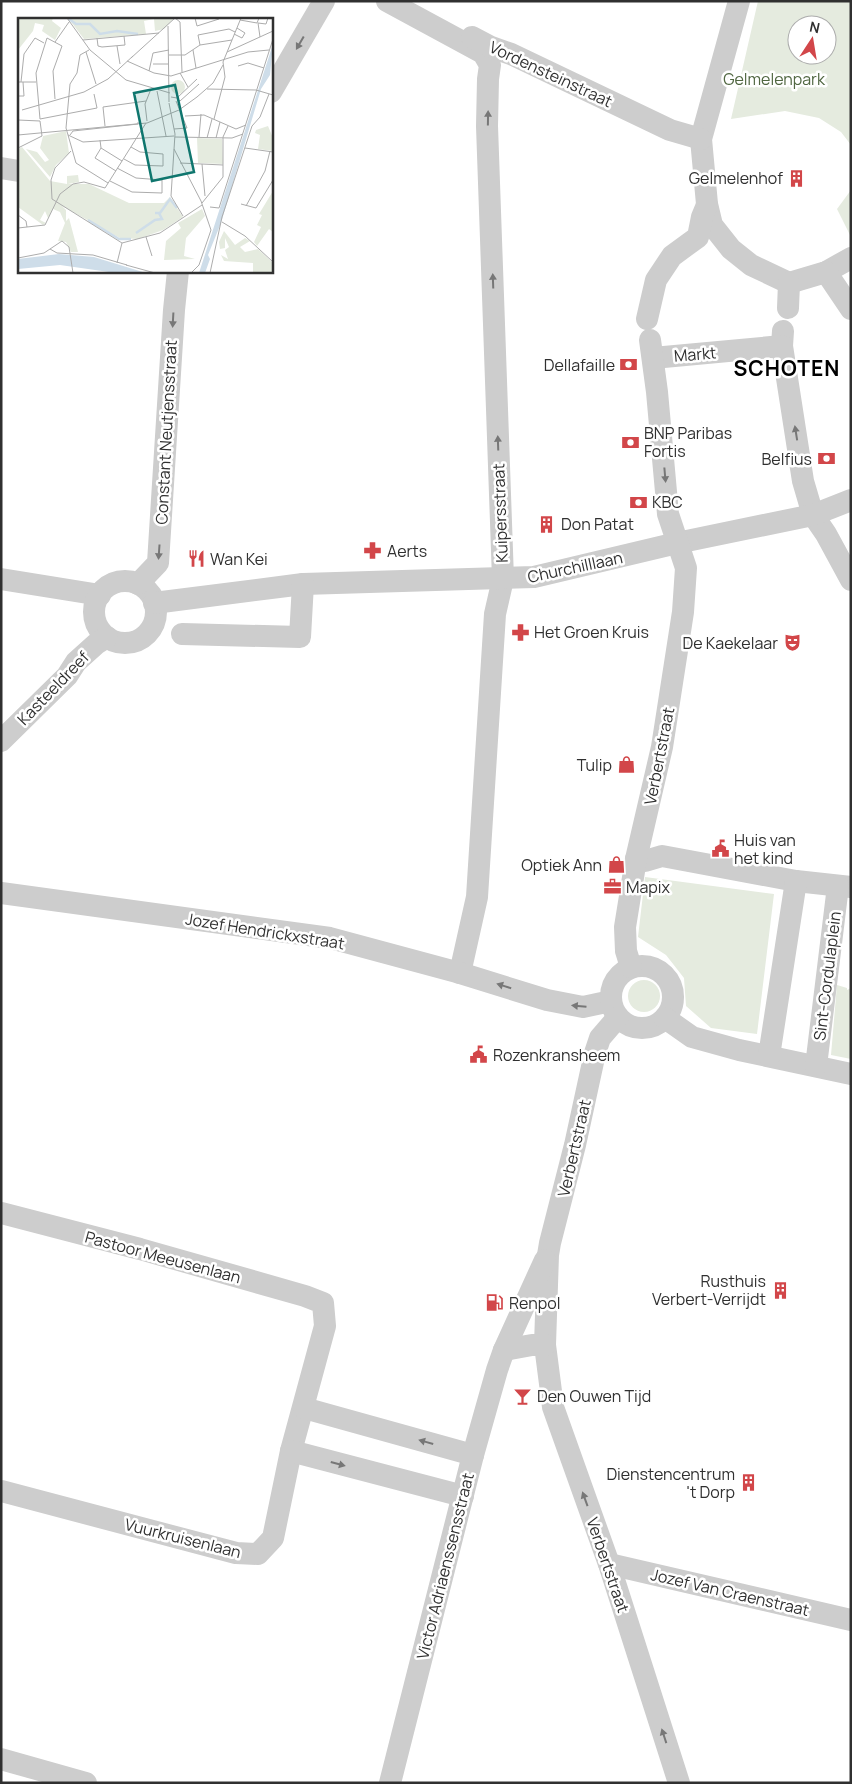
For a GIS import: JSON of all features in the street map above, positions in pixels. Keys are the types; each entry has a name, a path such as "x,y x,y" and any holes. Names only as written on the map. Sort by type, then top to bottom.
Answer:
{"street":[{"path":"272,90 324,1"},
{"name":"Vordensteinstraat","path":"387,1 483,53"},
{"name":"Vordensteinstraat","path":"404,1 491,47 511,54 670,130 701,139"},
{"path":"739,1 701,139 707,204 712,225 731,248 751,265 789,282 826,272 851,258"},
{"name":"Kuipersstraat","path":"460,973 477,897 495,614 503,579 488,126 488,79 490,65 483,53"},
{"path":"1,168 18,171"},
{"path":"650,339 656,280 672,256 698,237 707,204"},
{"name":"Constant Neutjensstraat","path":"138,584 158,563 178,272"},
{"path":"826,272 851,309"},
{"path":"788,308 789,282"},
{"name":"Markt","path":"677,543 668,514 657,392 650,339 783,338 803,481 814,515 851,580"},
{"name":"Churchilllaan","path":"154,603 303,584 534,577 677,543 814,515 851,500"},
{"name":"Verbertstraat","path":"504,1350 548,1255 595,1053 614,1009 611,990 615,980 622,972 632,968 626,951 625,927 636,859 662,747 683,612 686,568 677,543"},
{"path":"1,578 100,595"},
{"path":"131,582 138,584 150,594 154,603 156,614 154,624 148,634 139,640 128,643 117,642 107,637 96,622 94,613 96,604 100,595 110,585 131,582"},
{"path":"182,634 300,637 303,584"},
{"name":"Kasteeldreef","path":"1,741 67,676 76,662 107,637"},
{"name":"Sint-Cordulaplein","path":"636,859 645,861 662,856 844,887 816,1066"},
{"path":"770,1056 796,880"},
{"name":"Jozef Hendrickxstraat","path":"1,892 330,938 460,973 547,1000 582,1007 614,1009"},
{"path":"614,1009 626,1024 636,1028 652,1026 665,1018 671,1010 673,1000 672,989 668,980 661,972 652,967 632,968"},
{"path":"665,1018 692,1037 851,1074"},
{"name":"Pastoor Meeusenlaan","path":"1,1214 149,1252 323,1303"},
{"name":"Verbertstraat","path":"548,1255 545,1345 553,1407 609,1564 678,1783"},
{"name":"Vuurkruisenlaan","path":"1,1491 236,1554 258,1554 272,1538 291,1451 325,1326 323,1303"},
{"path":"504,1350 532,1344 545,1345"},
{"name":"Victor Adriaenssensstraat","path":"390,1783 473,1455 504,1350"},
{"path":"304,1408 473,1455"},
{"path":"291,1451 463,1496"},
{"name":"Jozef Van Craenstraat","path":"609,1564 851,1620"},
{"path":"1,1759 86,1783"}],"green space":[{"name":"Gelmelenpark","path":"758,1 851,1 851,145 841,132 819,118 785,111 731,119"},
{"path":"851,190 851,237 837,209"},
{"path":"645,877 774,894 757,1034 711,1028 686,1006 684,978 666,955 638,937"},
{"path":"644,980 655,985 660,996 655,1007 644,1012 633,1007 628,996 633,985"},
{"path":"837,985 847,988 847,990 851,988 851,1059 831,1055"}],"place":[{"name":"Gelmelenhof","path":"797,178"},
{"name":"Dellafaille","path":"629,365"},
{"name":"BNP Paribas Fortis","path":"630,442"},
{"name":"Belfius","path":"826,459"},
{"name":"KBC","path":"638,502"},
{"name":"Don Patat","path":"547,524"},
{"name":"Aerts","path":"373,551"},
{"name":"Wan Kei","path":"196,559"},
{"name":"Het Groen Kruis","path":"520,632"},
{"name":"De Kaekelaar","path":"792,643"},
{"name":"Tulip","path":"626,765"},
{"name":"Huis van het kind","path":"720,849"},
{"name":"Optiek Ann","path":"616,865"},
{"name":"Mapix","path":"612,887"},
{"name":"Rozenkransheem","path":"479,1055"},
{"name":"Rusthuis Verbert-Verrijdt","path":"780,1290"},
{"name":"Renpol","path":"495,1303"},
{"name":"Den Ouwen Tijd","path":"523,1396"},
{"name":"Dienstencentrum 't Dorp","path":"749,1483"}],"district":[{"name":"SCHOTEN","path":"787,368"}]}
